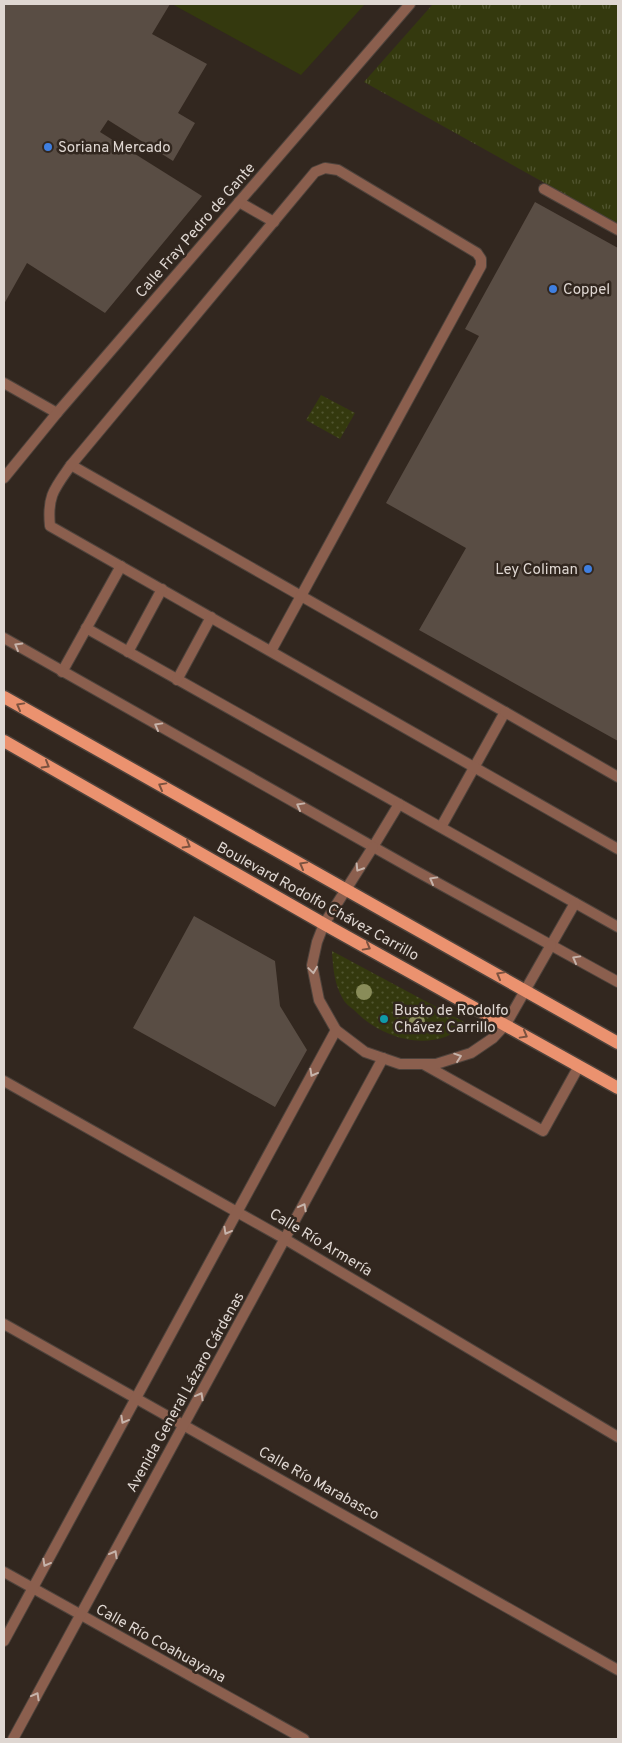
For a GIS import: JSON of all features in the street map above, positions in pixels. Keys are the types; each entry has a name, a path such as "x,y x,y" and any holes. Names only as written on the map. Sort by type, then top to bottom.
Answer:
{"main road":[{"name":"Boulevard Rodolfo Chávez Carrillo","path":"4,697 618,1043"},
{"name":"Boulevard Rodolfo Chávez Carrillo","path":"4,740 324,924 618,1088"}],"street":[{"name":"Calle Fray Pedro de Gante","path":"4,478 57,413 410,4"},
{"path":"271,651 481,266 482,259 477,253 338,170 325,168 315,172 72,465 54,490 48,508 50,526 618,849"},
{"path":"544,189 618,230"},
{"path":"239,202 274,222"},
{"path":"4,383 57,413"},
{"path":"72,465 618,777"},
{"path":"62,672 121,566"},
{"path":"128,652 162,589"},
{"path":"177,680 211,617"},
{"path":"86,628 618,927"},
{"path":"4,638 373,847 618,982"},
{"path":"441,827 505,712"},
{"path":"399,804 324,924 317,942 312,965 319,1000 336,1030 365,1052 400,1064 436,1064 471,1053 494,1038 506,1024 575,903"},
{"path":"4,1641 336,1030"},
{"name":"Avenida General Lázaro Cárdenas","path":"13,1739 383,1058"},
{"path":"423,1064 543,1131 579,1066"},
{"name":"Calle Río Armería","path":"4,1081 286,1238 618,1437"},
{"name":"Calle Río Marabasco","path":"4,1324 618,1670"},
{"name":"Calle Río Coahuayana","path":"4,1572 304,1739"}],"green space":[{"path":"172,4 365,4 301,75"},
{"path":"433,4 618,4 618,224 364,82"},
{"path":"321,395 355,413 340,439 306,420"},
{"path":"332,951 468,1024 448,1036 433,1040 420,1041 384,1032 363,1018 344,1000 336,981"}],"building":[{"name":"Soriana Mercado","path":"4,4 170,4 152,34 207,64 178,113 195,123 173,161 108,120 100,132 202,196 105,313 27,263 4,304"},
{"path":"535,202 618,248 618,741 419,630 466,548 386,503 479,336 465,329"},
{"path":"194,916 275,961 280,1006 307,1050 275,1107 133,1028"}],"place":[{"name":"Soriana Mercado","path":"48,147"},
{"name":"Coppel","path":"553,289"},
{"name":"Ley Coliman","path":"588,569"},
{"name":"Busto de Rodolfo Chávez Carrillo","path":"384,1019"}]}
